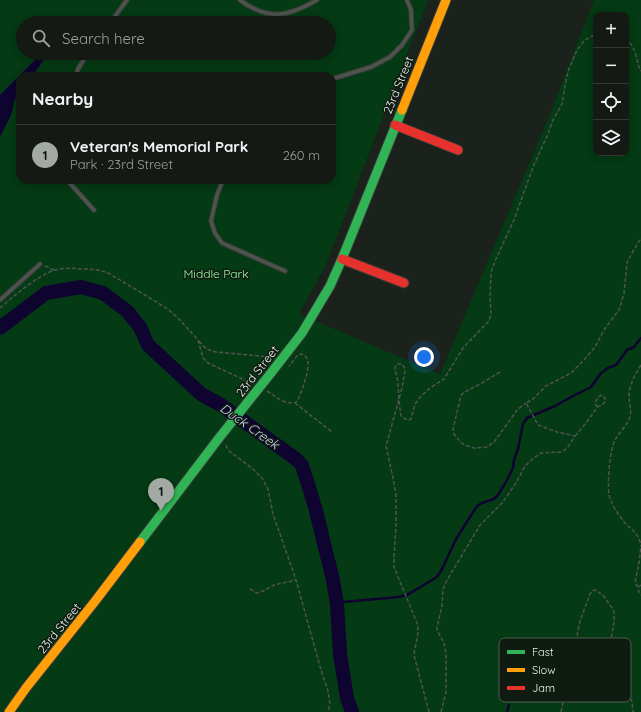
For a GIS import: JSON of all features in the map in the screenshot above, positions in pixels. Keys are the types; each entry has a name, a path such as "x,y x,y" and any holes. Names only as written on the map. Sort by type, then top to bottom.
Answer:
{"street":[{"name":"23rd Street","path":"9,712 26,688 223,440 270,373 302,333 330,286 446,0"},
{"path":"395,125 458,150"},
{"path":"342,258 404,283"}],"lane":[{"path":"115,16 127,0"},
{"path":"240,0 260,12 276,15 296,11 317,0"},
{"path":"336,78 371,67 390,57 402,45 412,30 411,10 407,0"},
{"path":"77,72 84,60"},
{"path":"71,184 94,210"},
{"path":"221,184 217,195 211,221 215,234 222,242 286,270"},
{"path":"0,300 40,264"}],"path":[{"path":"429,712 414,655 414,647 418,632 417,623 394,567 396,495 386,446 399,401 405,371 404,366 399,363 395,368 398,382 399,401 401,416 409,420 411,419 415,404 421,396 444,378 463,348 489,322 491,314 491,272 514,220 533,167 553,120 562,104 569,69 577,50 585,40 593,36"},
{"path":"629,41 633,48 638,67 641,71"},
{"path":"500,372 463,393 461,396 453,429 454,434 463,444 471,447 487,447 494,442 518,409 546,386 571,373 595,347 604,330 619,310 624,293 627,263 641,238"},
{"path":"40,264 54,270"},
{"path":"0,308 23,289 54,270 72,268 102,270 168,309 203,346 210,351 270,357"},
{"path":"198,340 203,358 208,363 252,383"},
{"path":"287,369 297,356 301,354 307,357 309,370 298,400 295,403"},
{"path":"641,365 633,381 629,394 630,414 627,422 612,446 608,487 610,498 617,512 640,539 641,545 639,563 635,583 641,595"},
{"path":"263,389 275,398 282,401 295,403 332,432"},
{"path":"441,712 446,692 446,654 444,642 437,630 437,627 442,606 443,589 446,582 480,525 503,502 525,466 541,453 564,451 597,407 605,402 605,398 602,395 598,397 595,403 597,407"},
{"path":"526,403 538,425 557,432 575,436"},
{"path":"223,440 228,450 253,469 262,478 268,489 273,514 296,580 328,691 330,704 328,712"},
{"path":"250,589 257,593 274,585 296,580"},
{"path":"576,638 580,621 590,594 595,590 603,595 614,611 614,623 611,638"},
{"path":"631,700 633,712"},
{"path":"561,712 563,702"}],"green space":[{"name":"Middle Park","path":"0,0 428,0 326,265 299,314 440,374 548,119 594,0 641,0 641,712 0,712"}],"shaded area":[{"path":"44,60 35,72 23,72 34,61"},
{"path":"16,79 16,98 11,115 0,137 0,95"}],"waterway":[{"name":"Duck Creek","path":"0,328 46,293 81,287 103,293 127,311 140,327 148,345 201,394 221,405 296,459 302,465 315,507 333,580 337,604 340,654 347,698 352,712"},
{"path":"337,604 343,602 407,595 437,577 456,539 477,506 494,499 506,482 513,468 523,424 527,418 555,406 591,387 601,373 616,365 627,350 634,347 641,338"},
{"path":"507,712 509,705"}],"traffic: fast":[{"path":"271,373 302,333 330,286 402,110"},
{"path":"219,438 271,373"},
{"path":"140,542 219,438"}],"traffic: slow":[{"path":"402,110 446,0"},
{"path":"9,712 140,542"}],"traffic: jam":[{"path":"395,125 458,150"},
{"path":"342,259 404,283"}],"place":[{"name":"Veteran's Memorial Park","path":"161,511"}]}
